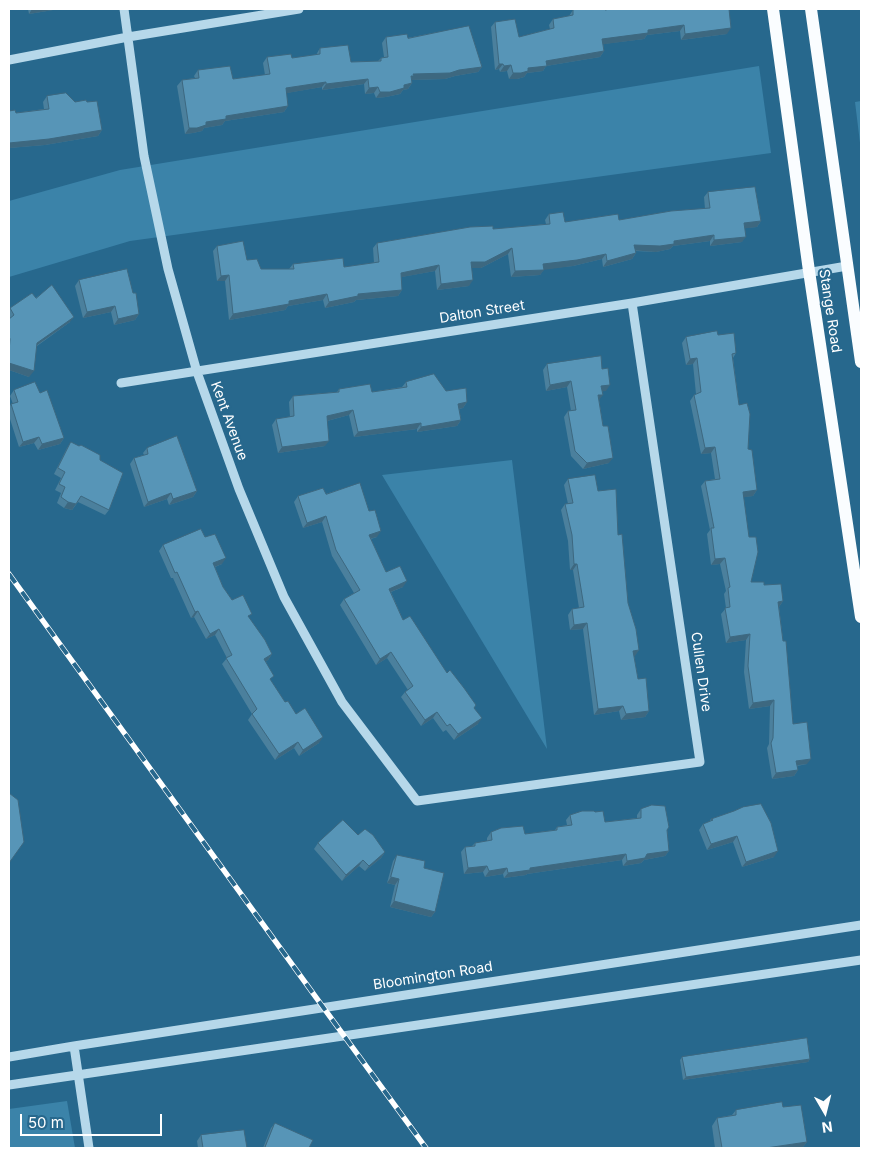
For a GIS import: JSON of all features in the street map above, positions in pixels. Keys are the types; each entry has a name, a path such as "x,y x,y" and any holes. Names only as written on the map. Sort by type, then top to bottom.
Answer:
{"main road":[{"name":"Stange Road","path":"773,9 809,271 861,617"},
{"name":"Stange Road","path":"811,9 861,362"}],"street":[{"name":"Kent Avenue","path":"124,9 144,156 168,268 196,372 239,489 284,597 342,702 417,801"},
{"path":"9,60 128,37 299,9"},
{"name":"Dalton Street","path":"121,383 848,266"},
{"name":"Cullen Drive","path":"417,801 700,762 632,302"},
{"name":"Bloomington Road","path":"9,1057 861,925"},
{"path":"9,1085 861,960"},
{"path":"74,1046 89,1148"}],"shaded area":[{"path":"759,66 771,153 130,241 9,277 9,201 120,170"},
{"path":"861,101 861,151 855,102"},
{"path":"512,460 547,749 382,475"},
{"path":"67,1101 75,1148 9,1148 9,1109"}],"building":[{"path":"729,9 731,28 685,34 684,25 648,30 648,33 602,39 604,51 546,61 547,66 528,68 528,71 521,73 513,73 511,65 504,66 499,64 495,22 515,19 519,37 554,28 553,19 573,15 573,10"},
{"path":"469,26 482,67 450,73 413,74 414,76 411,76 412,83 404,85 404,88 390,92 380,92 378,87 369,88 368,79 326,84 326,82 286,88 288,106 226,116 226,119 206,122 206,125 197,128 189,128 182,80 199,78 198,70 230,66 233,79 270,74 267,57 291,54 292,58 320,54 320,48 348,45 351,62 381,61 381,58 388,57 386,37 407,34 408,38"},
{"path":"66,93 75,102 97,101 102,130 49,139 9,143 9,111 15,110 16,113 49,109 47,96"},
{"path":"755,187 761,221 744,223 746,237 714,240 714,235 674,241 674,244 660,246 634,245 636,253 607,261 606,254 543,264 544,270 515,271 512,248 485,262 471,262 473,280 441,284 439,265 401,273 402,290 358,294 358,296 329,302 327,294 289,301 289,304 233,314 229,275 221,276 217,246 243,241 247,260 257,259 261,269 294,269 293,264 343,258 344,267 379,262 377,243 470,227 493,226 493,229 550,224 549,214 563,212 565,222 618,214 619,220 671,211 710,208 708,192"},
{"path":"127,269 133,293 136,293 139,314 118,319 115,306 87,312 79,280"},
{"path":"52,285 74,317 37,343 34,371 9,363 9,319 14,315 10,308 32,293 36,298"},
{"path":"717,331 718,335 734,333 736,353 732,354 739,405 747,403 750,414 748,449 752,450 757,490 743,492 749,537 756,537 758,552 751,582 764,582 764,585 781,584 783,601 778,602 783,641 786,641 793,724 807,722 811,759 796,761 798,770 776,773 771,743 773,738 774,700 753,703 748,666 750,634 730,637 725,608 730,607 728,588 730,587 725,558 715,559 711,528 714,528 705,481 720,479 715,447 705,448 694,395 701,392 697,358 690,359 686,337"},
{"path":"601,356 602,369 608,368 610,385 601,386 603,395 598,395 603,426 608,426 613,458 587,463 575,451 568,411 576,410 571,381 550,385 547,364"},
{"path":"434,374 446,391 466,388 467,402 458,404 461,420 421,427 421,423 358,432 353,410 327,416 329,441 282,447 276,419 294,416 293,396 339,392 339,389 370,384 372,392 407,387 406,382"},
{"path":"35,382 40,393 47,390 64,438 42,444 39,437 23,442 11,404 18,402 14,390"},
{"path":"177,436 197,491 173,499 171,493 148,502 134,458 148,454 147,448"},
{"path":"71,442 100,455 100,460 123,473 109,510 81,496 76,504 68,502 61,497 65,487 59,484 65,472 58,468"},
{"path":"595,475 598,491 616,489 618,535 622,534 628,603 636,629 639,650 633,651 638,679 646,678 649,711 626,714 623,706 598,709 587,623 574,625 572,609 584,607 577,564 574,564 572,535 565,504 573,503 568,479"},
{"path":"360,483 369,511 375,510 381,531 369,535 386,572 400,566 407,581 389,589 403,620 410,616 447,673 450,670 476,705 474,708 482,718 458,734 450,724 447,726 437,712 425,720 405,692 413,686 391,652 380,659 344,599 360,590 336,550 326,516 307,523 298,496 323,488 326,494"},
{"path":"201,529 205,537 215,534 226,558 213,563 223,587 232,600 243,595 252,614 248,616 265,640 272,654 264,659 274,676 270,679 285,702 288,701 296,714 305,708 323,737 303,750 298,742 279,754 252,714 257,709 226,658 232,655 219,629 210,634 198,611 195,612 177,572 175,573 163,545"},
{"path":"9,793 18,800 24,842 9,863"},
{"path":"761,804 771,823 778,851 746,862 737,836 711,844 703,824 743,807"},
{"path":"652,805 665,806 669,827 667,830 669,851 647,854 645,858 627,861 626,854 508,873 507,868 489,871 487,866 468,868 465,847 475,846 475,843 492,840 491,832 501,828 523,826 525,834 557,830 557,827 572,825 570,815 582,811 603,811 605,822 641,818 641,809"},
{"path":"343,820 358,835 365,829 373,835 385,852 369,866 363,860 346,875 318,843"},
{"path":"397,855 425,861 424,868 444,873 435,912 394,901 399,879 391,877"},
{"path":"807,1038 810,1059 686,1077 682,1057"},
{"path":"782,1102 783,1107 801,1105 807,1142 766,1148 722,1148 717,1118 736,1115 736,1110"},
{"path":"275,1123 313,1140 309,1148 265,1148"},
{"path":"244,1130 247,1148 203,1148 201,1135"}],"railway":[{"path":"9,574 426,1148"}]}
